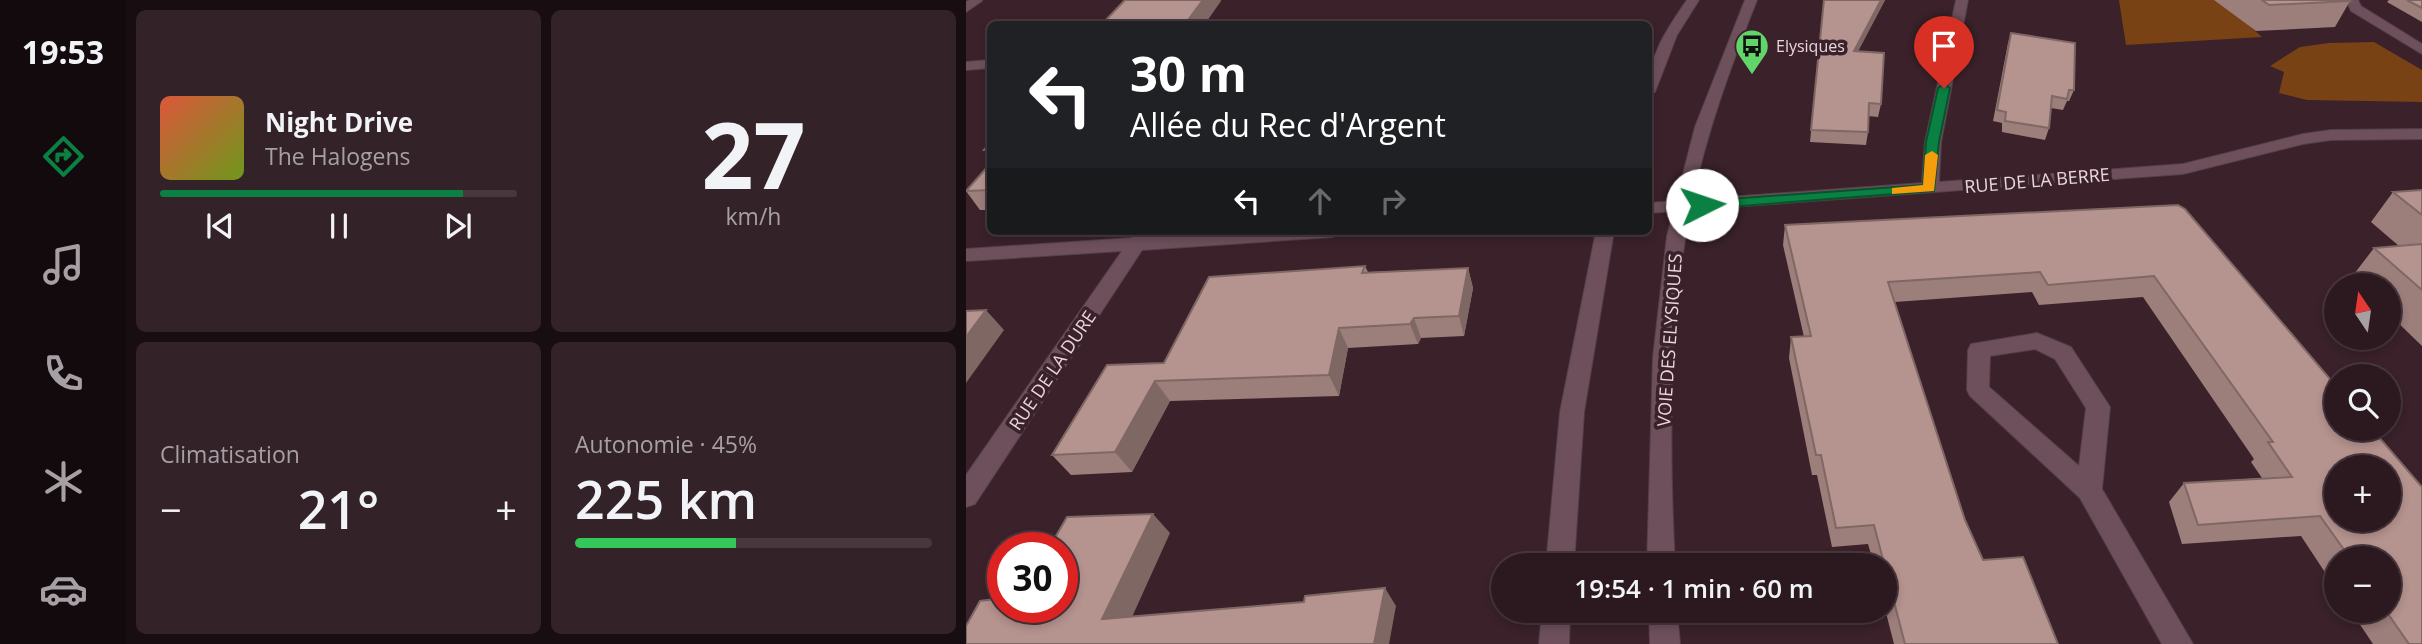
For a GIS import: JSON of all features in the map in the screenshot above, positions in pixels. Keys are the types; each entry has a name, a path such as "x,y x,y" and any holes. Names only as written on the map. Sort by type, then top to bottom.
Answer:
{"street":[{"path":"1652,82 1670,35 1693,0"},
{"name":"VOIE DES ELYSIQUES","path":"1661,553 1662,377 1670,286 1682,206 1704,127 1751,0"},
{"path":"1930,188 1933,142 1962,0"},
{"path":"2351,0 2356,8 2422,50"},
{"path":"966,8 976,1"},
{"path":"966,66 987,64"},
{"name":"RUE DE LA BERRE","path":"1652,208 2183,169 2302,139 2331,135 2422,134"},
{"path":"966,256 1141,237 1205,235"},
{"path":"1561,553 1572,412 1604,235"},
{"name":"RUE DE LA DURE","path":"966,496 1141,237"},
{"path":"2089,490 2098,407 2063,353 2037,341 1979,350 1978,390 2089,490 2178,644"},
{"path":"1554,644 1555,623"},
{"path":"1664,623 1665,644"}],"shaded area":[{"path":"2119,0 2220,0 2262,37 2126,45"},
{"path":"2374,42 2422,70 2422,102 2307,100 2279,93 2284,72 2270,66 2300,47"}],"building":[{"path":"1125,0 1203,0 1187,21 1105,21"},
{"path":"1824,0 1881,0 1854,51 1884,53 1881,104 1869,103 1868,132 1811,130"},
{"path":"2262,0 2348,0 2350,1 2269,5"},
{"path":"2407,0 2422,0 2422,8"},
{"path":"2011,33 2075,43 2074,90 2069,90 2067,99 2052,96 2049,128 2005,121 2006,112 1997,110"},
{"path":"987,167 987,190 966,191"},
{"path":"2422,190 2422,215 2393,192"},
{"path":"2178,205 2185,209 2324,372 2324,441 2382,441 2394,455 2324,455 2324,522 2320,516 2198,525 2184,483 2292,477 2268,442 2273,442 2154,276 2048,285 2040,272 1888,282 1965,520 1983,560 2023,557 2058,644 1905,644 1897,613 1897,553 1881,553 1874,525 1836,528 1821,455 1816,455 1791,337 1811,336 1785,225"},
{"path":"2422,244 2422,290 2374,248"},
{"path":"1365,266 1362,273 1468,268 1459,316 1414,318 1410,324 1339,328 1329,375 1155,381 1115,452 1052,455 1107,365 1164,363 1209,277"},
{"path":"986,310 966,337 966,311"},
{"path":"2401,463 2422,487 2422,644 2409,644 2394,623 2401,623 2401,546 2341,546 2331,532 2401,532"},
{"path":"1153,514 1102,619 1304,602 1305,596 1385,588 1374,644 966,644 966,626 980,601 987,600 987,623 1078,623 1078,532 1058,532 1067,517"}],"slow traffic":[{"path":"1897,191 1930,188 1932,155"}],"place":[{"name":"Elysiques","path":"1752,76"}],"route":[{"path":"1702,205 1930,188 1933,142 1944,88"}]}
